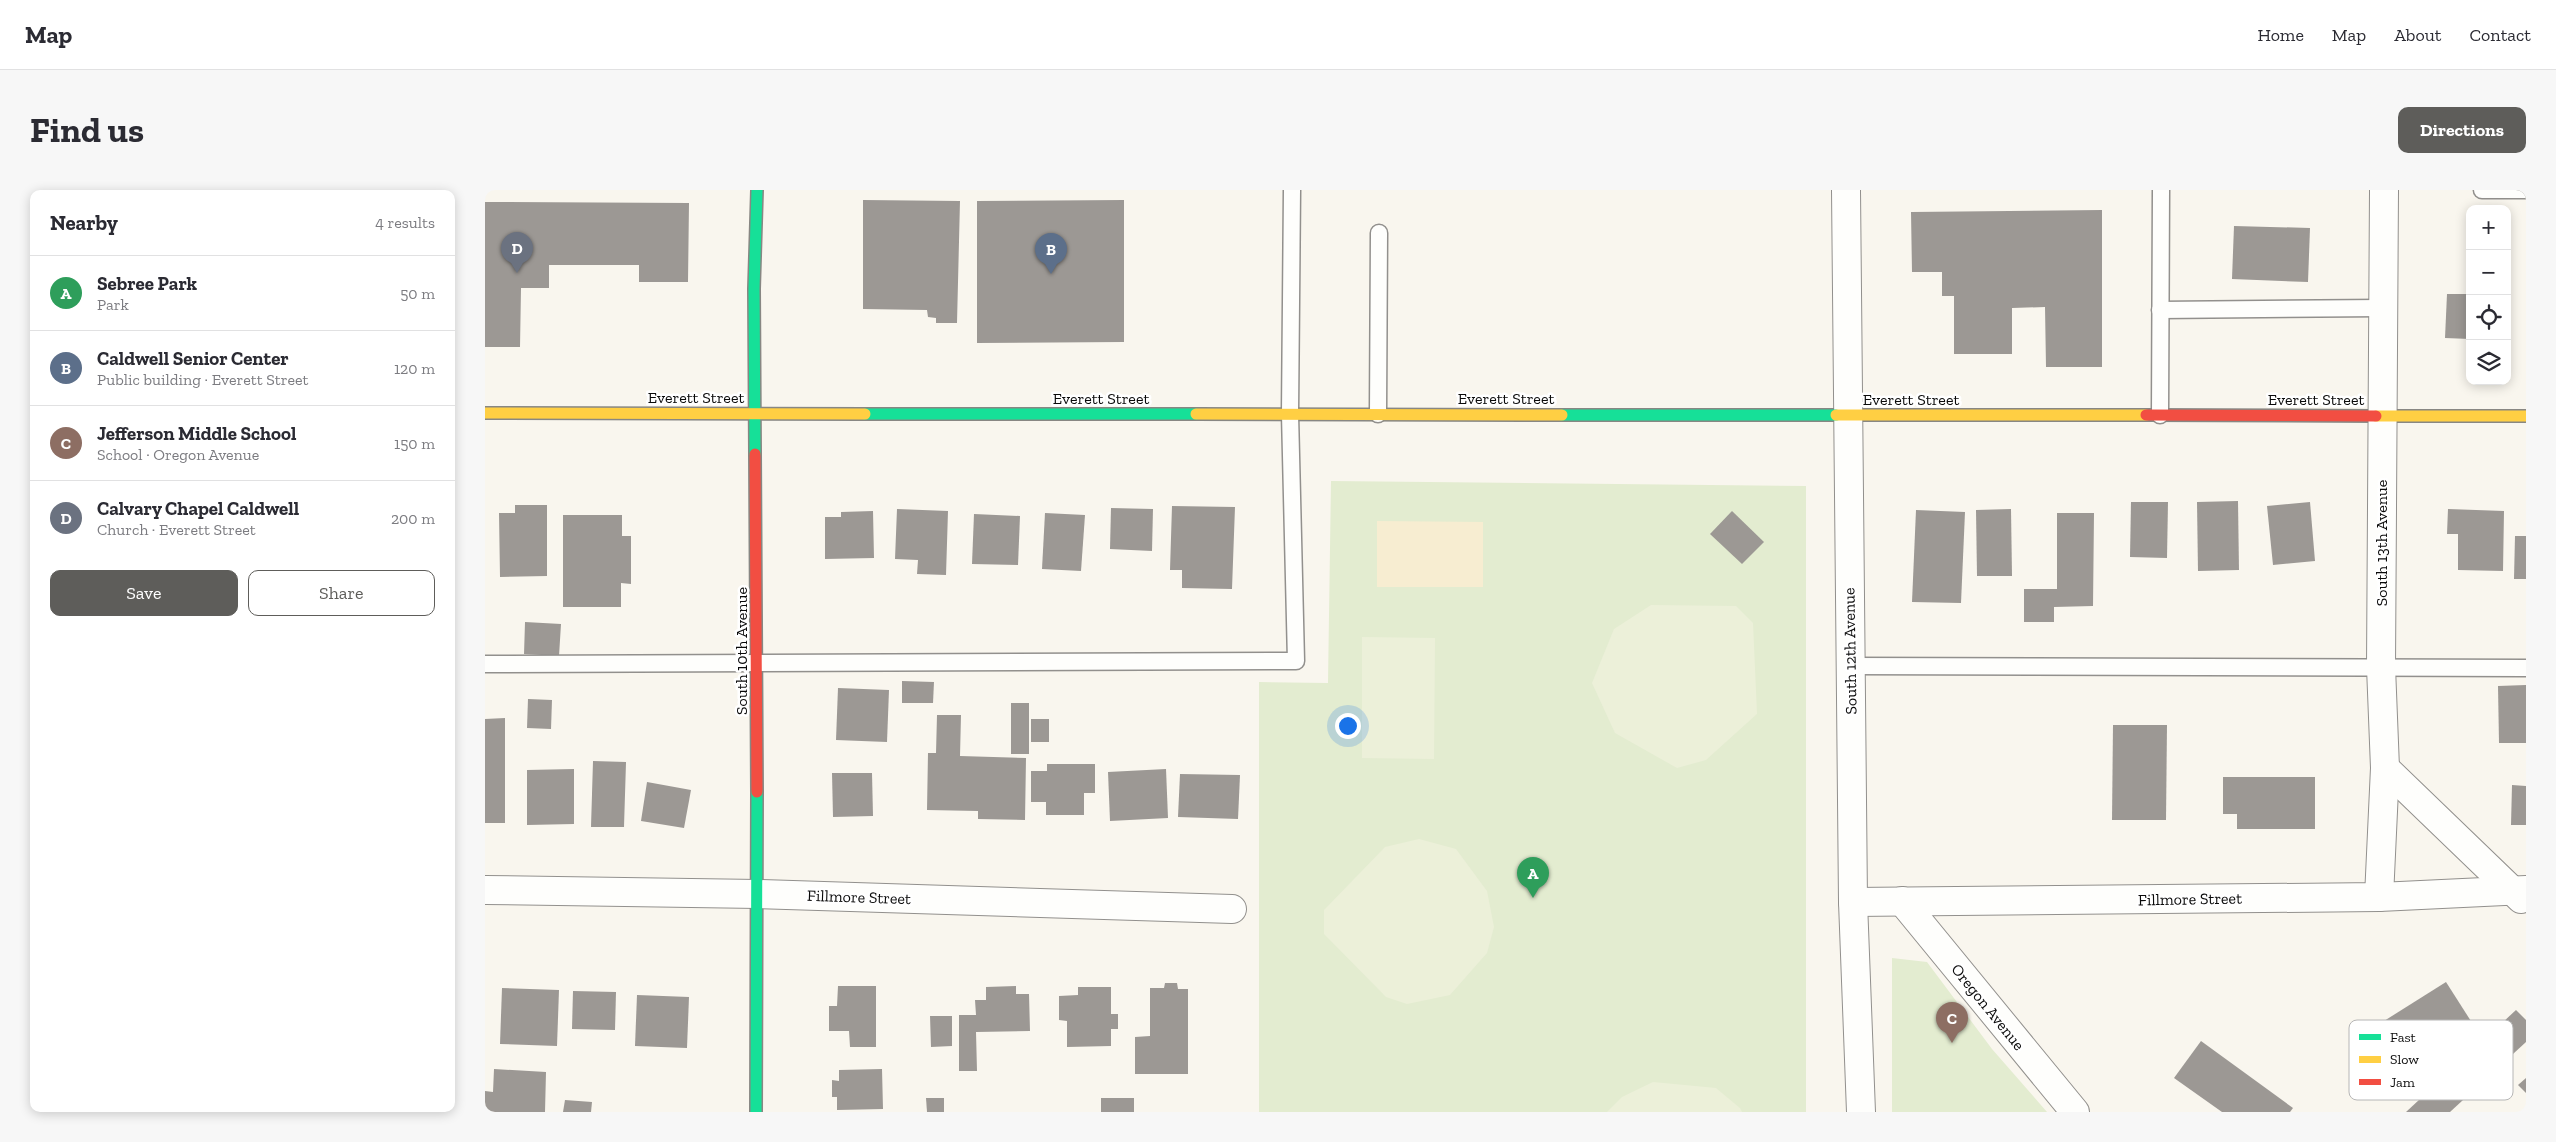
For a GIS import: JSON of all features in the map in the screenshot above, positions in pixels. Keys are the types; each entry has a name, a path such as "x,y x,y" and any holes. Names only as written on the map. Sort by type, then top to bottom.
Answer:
{"street":[{"name":"South 10th Avenue","path":"756,1112 758,894 755,414 757,190"},
{"name":"South 12th Avenue","path":"1846,190 1853,902 1861,1112"},
{"name":"South 13th Avenue","path":"2379,897 2385,768 2381,667 2383,190"},
{"name":"Everett Street","path":"485,413 2526,416"},
{"path":"2385,768 2522,895"},
{"name":"Fillmore Street","path":"485,890 758,894 1233,908"},
{"name":"Fillmore Street","path":"1853,902 2522,895"},
{"name":"Oregon Avenue","path":"1901,901 2075,1112"}],"lane":[{"path":"485,664 1296,661 1290,414 1293,190"},
{"path":"2160,415 2161,190"},
{"path":"2483,190 2526,190"},
{"path":"1378,414 1379,233"},
{"path":"2160,310 2383,308"},
{"path":"1851,666 2526,668"}],"green space":[{"path":"1331,481 1806,486 1806,1112 1259,1112 1259,682 1328,683"},
{"path":"1651,605 1736,606 1753,623 1757,714 1706,760 1677,768 1615,733 1592,683 1614,629"},
{"path":"1362,637 1435,638 1434,759 1362,758"},
{"path":"1419,839 1456,849 1487,891 1494,927 1487,953 1450,995 1407,1004 1386,997 1324,934 1324,910 1385,847"},
{"path":"1892,958 1927,962 1992,1049 2047,1112 1892,1112"},
{"path":"1653,1082 1716,1088 1740,1108 1742,1112 1607,1112 1622,1097"}],"sand":[{"path":"1377,521 1483,522 1483,587 1377,587"}],"building":[{"path":"863,200 960,201 957,323 936,323 936,318 928,317 927,310 863,309"},
{"path":"1124,200 1124,342 977,343 977,201"},
{"path":"485,202 689,203 688,282 639,282 639,265 549,265 549,288 521,288 520,347 485,347"},
{"path":"2102,210 2102,367 2046,367 2045,307 2012,308 2012,354 1954,354 1954,296 1942,296 1942,272 1912,272 1911,212"},
{"path":"2234,226 2310,228 2308,282 2232,279"},
{"path":"2447,294 2466,294 2466,339 2445,338"},
{"path":"2238,501 2239,570 2198,571 2197,502"},
{"path":"2131,502 2168,502 2167,558 2130,557"},
{"path":"2310,502 2315,561 2273,565 2267,506"},
{"path":"515,505 547,505 547,576 500,577 499,513 515,513"},
{"path":"1172,506 1235,507 1232,589 1182,588 1182,570 1170,570"},
{"path":"1111,508 1153,509 1152,551 1110,549"},
{"path":"897,509 948,511 946,575 917,574 918,560 895,559"},
{"path":"2011,509 2012,576 1977,576 1976,510"},
{"path":"2448,509 2504,511 2503,571 2458,570 2458,534 2447,534"},
{"path":"1916,510 1965,512 1961,603 1912,602"},
{"path":"873,511 874,558 825,559 825,517 841,517 841,512"},
{"path":"1732,511 1764,542 1742,564 1710,534"},
{"path":"1045,513 1085,515 1081,571 1042,569"},
{"path":"2057,513 2094,513 2093,606 2054,607 2054,622 2024,622 2024,589 2057,589"},
{"path":"974,514 1020,516 1018,565 972,564"},
{"path":"563,515 622,515 622,536 631,536 631,584 621,583 621,607 563,607"},
{"path":"2515,536 2526,536 2526,579 2514,579"},
{"path":"525,622 561,624 559,656 524,654"},
{"path":"902,681 934,682 933,703 902,703"},
{"path":"2526,685 2526,743 2499,743 2498,686"},
{"path":"838,688 889,690 887,742 836,740"},
{"path":"528,699 552,700 551,729 527,728"},
{"path":"1011,703 1029,703 1029,754 1011,754"},
{"path":"937,715 961,715 960,756 1026,758 1025,820 978,819 978,811 927,810 928,753 936,753"},
{"path":"505,718 505,823 485,823 485,719"},
{"path":"1031,719 1049,719 1049,742 1031,742"},
{"path":"2113,725 2167,725 2166,820 2112,820"},
{"path":"593,761 626,762 624,827 591,827"},
{"path":"1047,764 1095,764 1095,793 1084,793 1084,815 1046,815 1046,802 1031,802 1031,771 1047,771"},
{"path":"574,769 574,824 527,825 527,770"},
{"path":"1166,769 1168,818 1110,821 1108,772"},
{"path":"832,773 872,773 873,816 833,817"},
{"path":"1180,774 1240,775 1238,819 1178,817"},
{"path":"2223,777 2315,777 2315,829 2237,829 2237,814 2223,814"},
{"path":"647,782 691,790 684,828 641,821"},
{"path":"2512,785 2526,786 2526,825 2511,825"},
{"path":"2446,982 2470,1020 2386,1020"},
{"path":"1165,983 1177,983 1178,989 1188,989 1188,1074 1135,1074 1135,1037 1150,1036 1150,988 1164,988"},
{"path":"838,986 876,986 876,1047 850,1047 849,1031 829,1031 829,1006 837,1006"},
{"path":"1016,986 1016,994 1029,994 1030,1031 976,1032 977,1071 959,1071 959,1015 976,1015 975,1000 986,1000 986,987"},
{"path":"1078,987 1111,987 1111,1014 1118,1014 1118,1029 1111,1029 1111,1046 1067,1047 1067,1021 1059,1020 1059,996 1078,995"},
{"path":"502,988 559,990 557,1046 500,1044"},
{"path":"573,991 616,992 615,1030 572,1029"},
{"path":"637,995 689,997 687,1048 635,1046"},
{"path":"2516,1010 2526,1020 2526,1042 2513,1054 2513,1020 2505,1020"},
{"path":"930,1016 952,1016 952,1046 931,1047"},
{"path":"2201,1041 2293,1108 2290,1112 2222,1112 2174,1078"},
{"path":"494,1069 546,1072 545,1112 485,1112 485,1091 493,1092"},
{"path":"882,1069 883,1109 837,1110 837,1097 832,1097 832,1080 839,1081 839,1070"},
{"path":"2526,1078 2526,1093 2518,1085"},
{"path":"926,1098 944,1098 944,1112 927,1112"},
{"path":"1101,1098 1134,1098 1134,1112 1101,1112"},
{"path":"565,1100 592,1102 591,1112 563,1112"},
{"path":"2419,1100 2463,1100 2450,1112 2406,1112"}],"traffic: fast":[{"path":"755,454 754,289 757,190"},
{"path":"865,414 1196,414"},
{"path":"1562,415 1836,415"},
{"path":"756,1112 757,792"}],"traffic: slow":[{"path":"485,413 865,414"},
{"path":"1196,414 1562,415"},
{"path":"1836,415 2146,415"},
{"path":"2376,416 2526,416"}],"traffic: jam":[{"path":"2146,415 2376,416"},
{"path":"755,454 757,792"}],"place":[{"name":"Calvary Chapel Caldwell","path":"517,273"},
{"name":"Caldwell Senior Center","path":"1051,274"},
{"name":"Sebree Park","path":"1533,898"},
{"name":"Jefferson Middle School","path":"1952,1043"}]}
